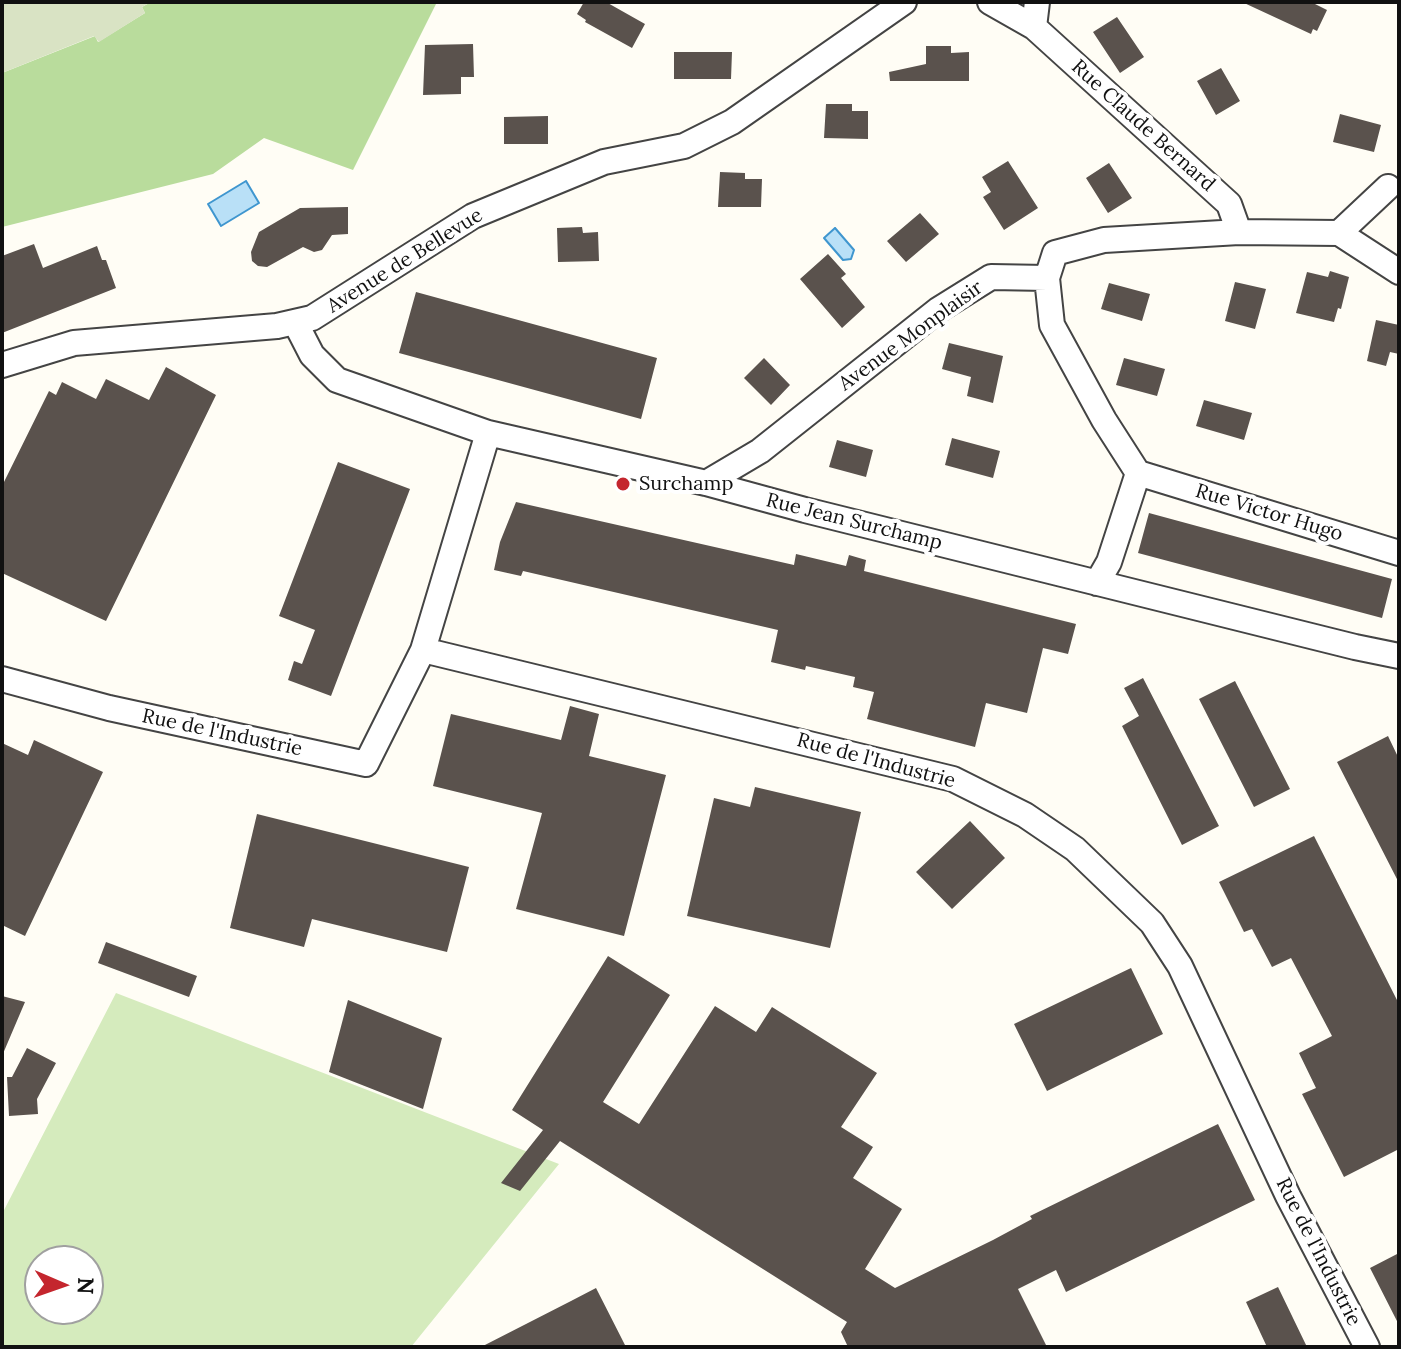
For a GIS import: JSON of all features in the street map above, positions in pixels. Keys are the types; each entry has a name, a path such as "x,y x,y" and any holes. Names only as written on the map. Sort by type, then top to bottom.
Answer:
{"street":[{"name":"Avenue de Bellevue","path":"2,365 74,343 277,326 312,318 473,216 604,162 684,146 732,122 904,2"},
{"name":"Rue Claude Bernard","path":"990,2 1034,27 1229,204 1239,232"},
{"path":"1034,27 1037,2"},
{"path":"1339,233 1388,187"},
{"path":"1097,583 1109,562 1138,473 1104,420 1052,325 1047,278 1055,253 1104,240 1239,232 1339,233 1399,272"},
{"name":"Avenue Monplaisir","path":"706,483 760,451 938,310 991,277 1047,278"},
{"name":"Rue Jean Surchamp","path":"295,322 312,355 337,380 488,433 706,483 1399,656"},
{"name":"Rue de l'Industrie","path":"2,679 109,708 366,764 423,650 488,433"},
{"name":"Rue Victor Hugo","path":"1138,473 1399,553"},
{"name":"Rue de l'Industrie","path":"423,650 953,779 1025,815 1075,849 1152,923 1180,966 1288,1196 1367,1347"}],"green space":[{"path":"2,2 151,2 142,7 145,13 99,42 94,36 2,73"},
{"path":"151,2 437,2 353,170 264,138 213,174 2,227 2,73 95,36 98,42 145,13 142,7"},
{"path":"116,993 559,1164 411,1347 2,1347 2,1214"}],"water":[{"path":"246,181 259,203 221,226 208,204"},
{"path":"835,228 854,250 851,259 843,260 824,238"}],"building":[{"path":"584,2 606,2 645,24 632,48 585,22 577,14"},
{"path":"1242,2 1311,2 1327,10 1317,31 1313,29 1311,34"},
{"path":"1117,17 1144,57 1120,73 1093,32"},
{"path":"473,44 474,77 461,77 461,94 423,95 425,45"},
{"path":"926,46 951,46 951,53 969,52 969,81 890,81 889,72 926,64"},
{"path":"674,52 732,52 731,79 674,79"},
{"path":"1221,68 1240,101 1216,115 1197,81"},
{"path":"826,104 852,104 852,111 868,111 868,139 824,138"},
{"path":"1340,114 1381,125 1374,152 1333,142"},
{"path":"548,116 548,144 504,144 504,117"},
{"path":"1008,161 1038,208 1004,230 983,197 991,192 982,177"},
{"path":"1109,163 1132,198 1108,213 1086,178"},
{"path":"720,172 745,173 745,179 762,179 761,207 718,207"},
{"path":"348,207 348,234 332,235 322,250 314,252 303,247 267,267 258,266 252,261 251,252 259,232 300,208"},
{"path":"920,213 939,234 906,262 887,241"},
{"path":"582,227 583,233 598,232 599,261 558,262 557,228"},
{"path":"34,244 43,268 97,246 102,260 106,260 116,288 2,333 2,256"},
{"path":"828,254 846,274 841,278 865,307 842,328 800,279"},
{"path":"1330,271 1349,277 1341,309 1338,308 1334,322 1296,313 1307,272 1328,277"},
{"path":"1235,282 1266,289 1255,329 1225,321"},
{"path":"1109,283 1150,294 1142,321 1101,309"},
{"path":"416,292 657,358 641,419 399,353"},
{"path":"1376,320 1399,325 1399,354 1390,352 1386,366 1367,361"},
{"path":"949,343 1003,356 993,403 967,396 971,377 942,369"},
{"path":"764,358 790,385 771,405 744,378"},
{"path":"1124,358 1165,369 1157,396 1116,385"},
{"path":"166,367 216,395 106,621 2,573 2,486 49,391 56,395 62,382 96,399 106,379 149,400"},
{"path":"1204,400 1252,413 1244,440 1196,426"},
{"path":"952,438 1000,451 993,478 945,465"},
{"path":"837,440 873,450 866,477 829,467"},
{"path":"338,462 410,489 331,696 288,680 294,661 302,664 315,630 279,616"},
{"path":"516,502 794,565 796,554 846,566 849,555 866,560 864,571 1076,624 1068,654 1043,648 1027,713 986,703 975,747 867,719 874,692 853,687 855,677 771,662 778,630 523,571 521,576 494,570 500,542"},
{"path":"1149,513 1392,579 1382,618 1138,553"},
{"path":"1143,678 1219,826 1182,845 1122,726 1139,716 1124,688"},
{"path":"1235,681 1290,789 1254,807 1199,699"},
{"path":"570,706 599,714 589,756 666,775 624,936 516,909 542,813 433,786 451,714 561,740"},
{"path":"1388,736 1399,759 1399,883 1337,762"},
{"path":"34,740 103,772 25,936 2,925 2,743 28,755"},
{"path":"755,787 861,812 830,948 687,916 714,798 750,807"},
{"path":"257,814 469,867 447,952 312,919 304,947 230,928"},
{"path":"970,821 1005,858 952,909 916,872"},
{"path":"1314,836 1399,1004 1399,1149 1344,1177 1302,1094 1316,1088 1299,1053 1332,1036 1291,958 1272,967 1252,929 1244,932 1219,882"},
{"path":"106,942 197,976 189,997 98,963"},
{"path":"608,956 670,995 603,1102 639,1124 715,1006 756,1032 772,1007 877,1073 841,1127 873,1147 853,1178 902,1209 865,1269 895,1288 993,1240 1032,1219 1030,1216 1218,1124 1255,1200 1066,1292 1056,1270 1018,1289 1047,1347 848,1347 841,1332 847,1322 560,1141 520,1191 501,1183 543,1130 512,1110"},
{"path":"1131,968 1163,1034 1047,1091 1014,1024"},
{"path":"2,996 25,1002 2,1056"},
{"path":"348,1000 442,1038 423,1109 329,1072"},
{"path":"27,1048 56,1063 37,1099 38,1114 9,1116 7,1077 12,1077"},
{"path":"1399,1253 1399,1325 1370,1268"},
{"path":"1278,1287 1307,1347 1267,1347 1246,1302"},
{"path":"596,1288 626,1347 481,1347 571,1301"}],"place":[{"name":"Surchamp","path":"623,484"}]}
